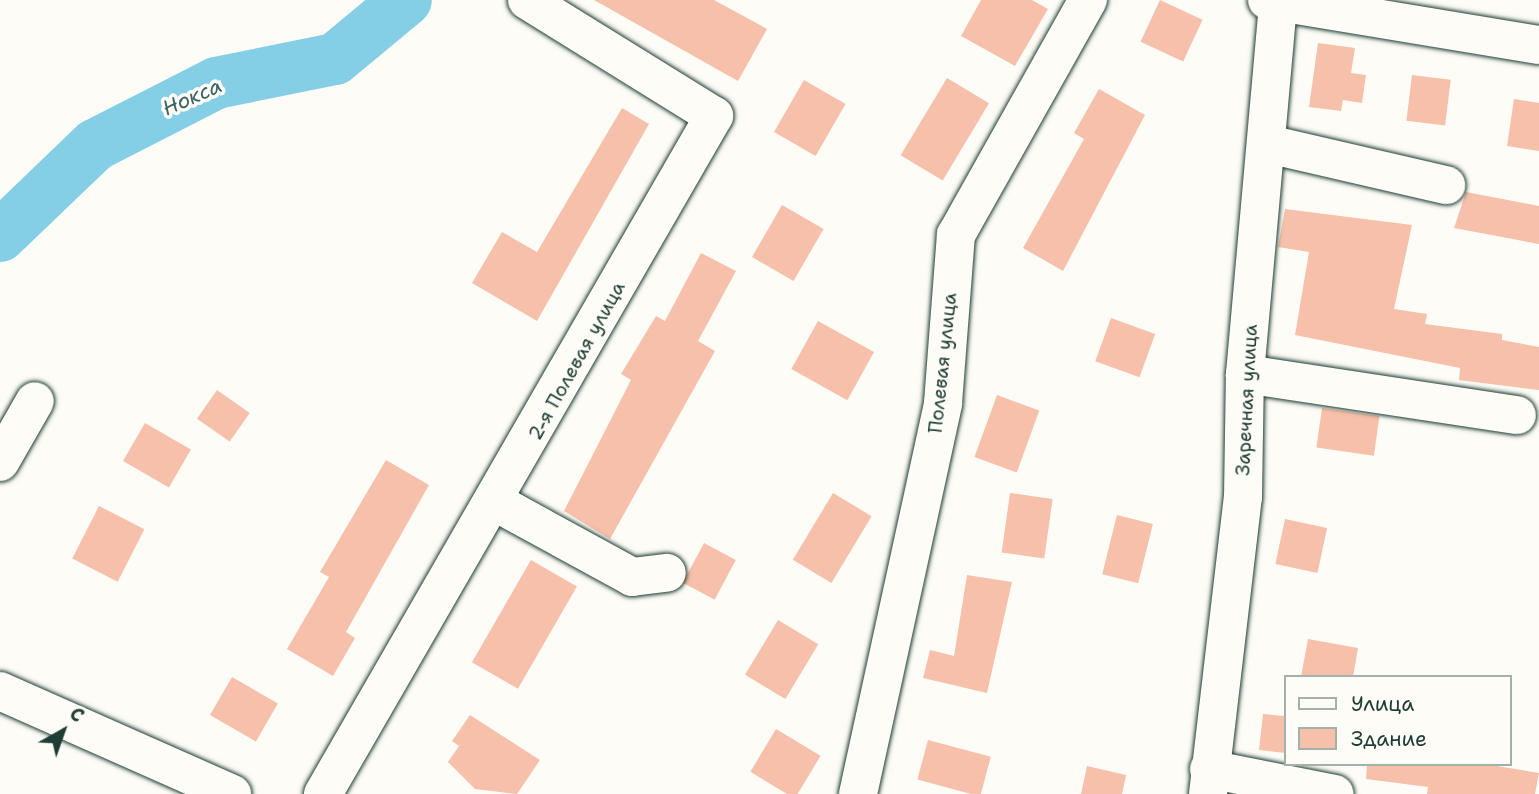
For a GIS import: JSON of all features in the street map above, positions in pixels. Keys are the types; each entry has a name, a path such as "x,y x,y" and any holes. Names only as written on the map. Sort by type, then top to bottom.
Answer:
{"street":[{"name":"2-я Полевая улица","path":"323,794 497,503 715,116 527,0"},
{"name":"Полевая улица","path":"858,794 943,403 956,235 1088,0"},
{"path":"1273,2 1539,45"},
{"name":"Заречная улица","path":"1208,781 1243,497 1245,373 1268,144 1273,2"},
{"path":"1268,144 1446,185"},
{"path":"1245,373 1517,415"},
{"path":"0,462 35,401"},
{"path":"497,503 632,577 667,573"},
{"path":"0,691 232,794"},
{"path":"1208,781 1335,794"}],"building":[{"path":"594,0 714,0 767,29 738,81"},
{"path":"981,0 1032,0 1048,9 1015,66 961,36"},
{"path":"1160,0 1203,20 1183,62 1141,42"},
{"path":"1318,43 1355,48 1351,73 1366,75 1362,103 1343,100 1341,111 1309,107"},
{"path":"1412,75 1451,80 1445,125 1406,121"},
{"path":"947,78 989,103 943,180 901,155"},
{"path":"804,80 846,104 816,156 774,132"},
{"path":"1099,89 1145,115 1063,271 1023,248 1084,139 1074,133"},
{"path":"1514,99 1539,103 1539,151 1507,146"},
{"path":"622,108 649,124 537,321 472,283 502,232 537,252"},
{"path":"1466,192 1539,206 1539,244 1454,228"},
{"path":"782,205 824,229 794,281 752,257"},
{"path":"1285,209 1412,225 1394,309 1427,314 1425,324 1502,334 1502,340 1539,347 1539,390 1459,380 1460,368 1295,335 1309,252 1278,247"},
{"path":"701,253 736,271 698,341 715,351 610,539 564,511 631,380 621,374 656,316 665,321"},
{"path":"1111,318 1155,334 1139,377 1095,361"},
{"path":"818,321 874,352 847,400 791,369"},
{"path":"217,390 250,413 230,442 197,419"},
{"path":"997,395 1039,410 1017,472 974,457"},
{"path":"1322,408 1379,416 1374,456 1316,448"},
{"path":"145,423 191,450 169,488 123,461"},
{"path":"386,460 429,485 346,632 355,638 333,676 287,649 329,577 320,572"},
{"path":"833,493 872,516 831,583 793,560"},
{"path":"1010,493 1053,499 1044,558 1002,552"},
{"path":"99,506 144,529 118,582 72,559"},
{"path":"1117,515 1153,524 1138,583 1102,574"},
{"path":"1285,519 1327,528 1317,573 1275,564"},
{"path":"704,543 736,560 715,600 683,583"},
{"path":"531,560 577,586 518,689 472,662"},
{"path":"967,575 1012,582 987,693 923,678 930,650 954,656"},
{"path":"778,620 818,644 785,699 745,675"},
{"path":"1308,639 1358,648 1353,675 1301,675"},
{"path":"232,677 278,704 256,742 210,715"},
{"path":"1263,714 1284,716 1284,753 1259,750"},
{"path":"470,715 540,760 517,794 475,789 448,762 459,746 452,741"},
{"path":"776,729 821,756 798,794 787,794 750,772"},
{"path":"928,740 991,757 981,794 971,794 917,780"},
{"path":"1087,766 1126,775 1122,794 1081,794"},
{"path":"1367,766 1497,766 1539,773 1535,794 1427,794 1428,787 1366,779"}],"waterway":[{"name":"Нокса","path":"0,236 95,145 216,83 335,59 406,0"}]}
